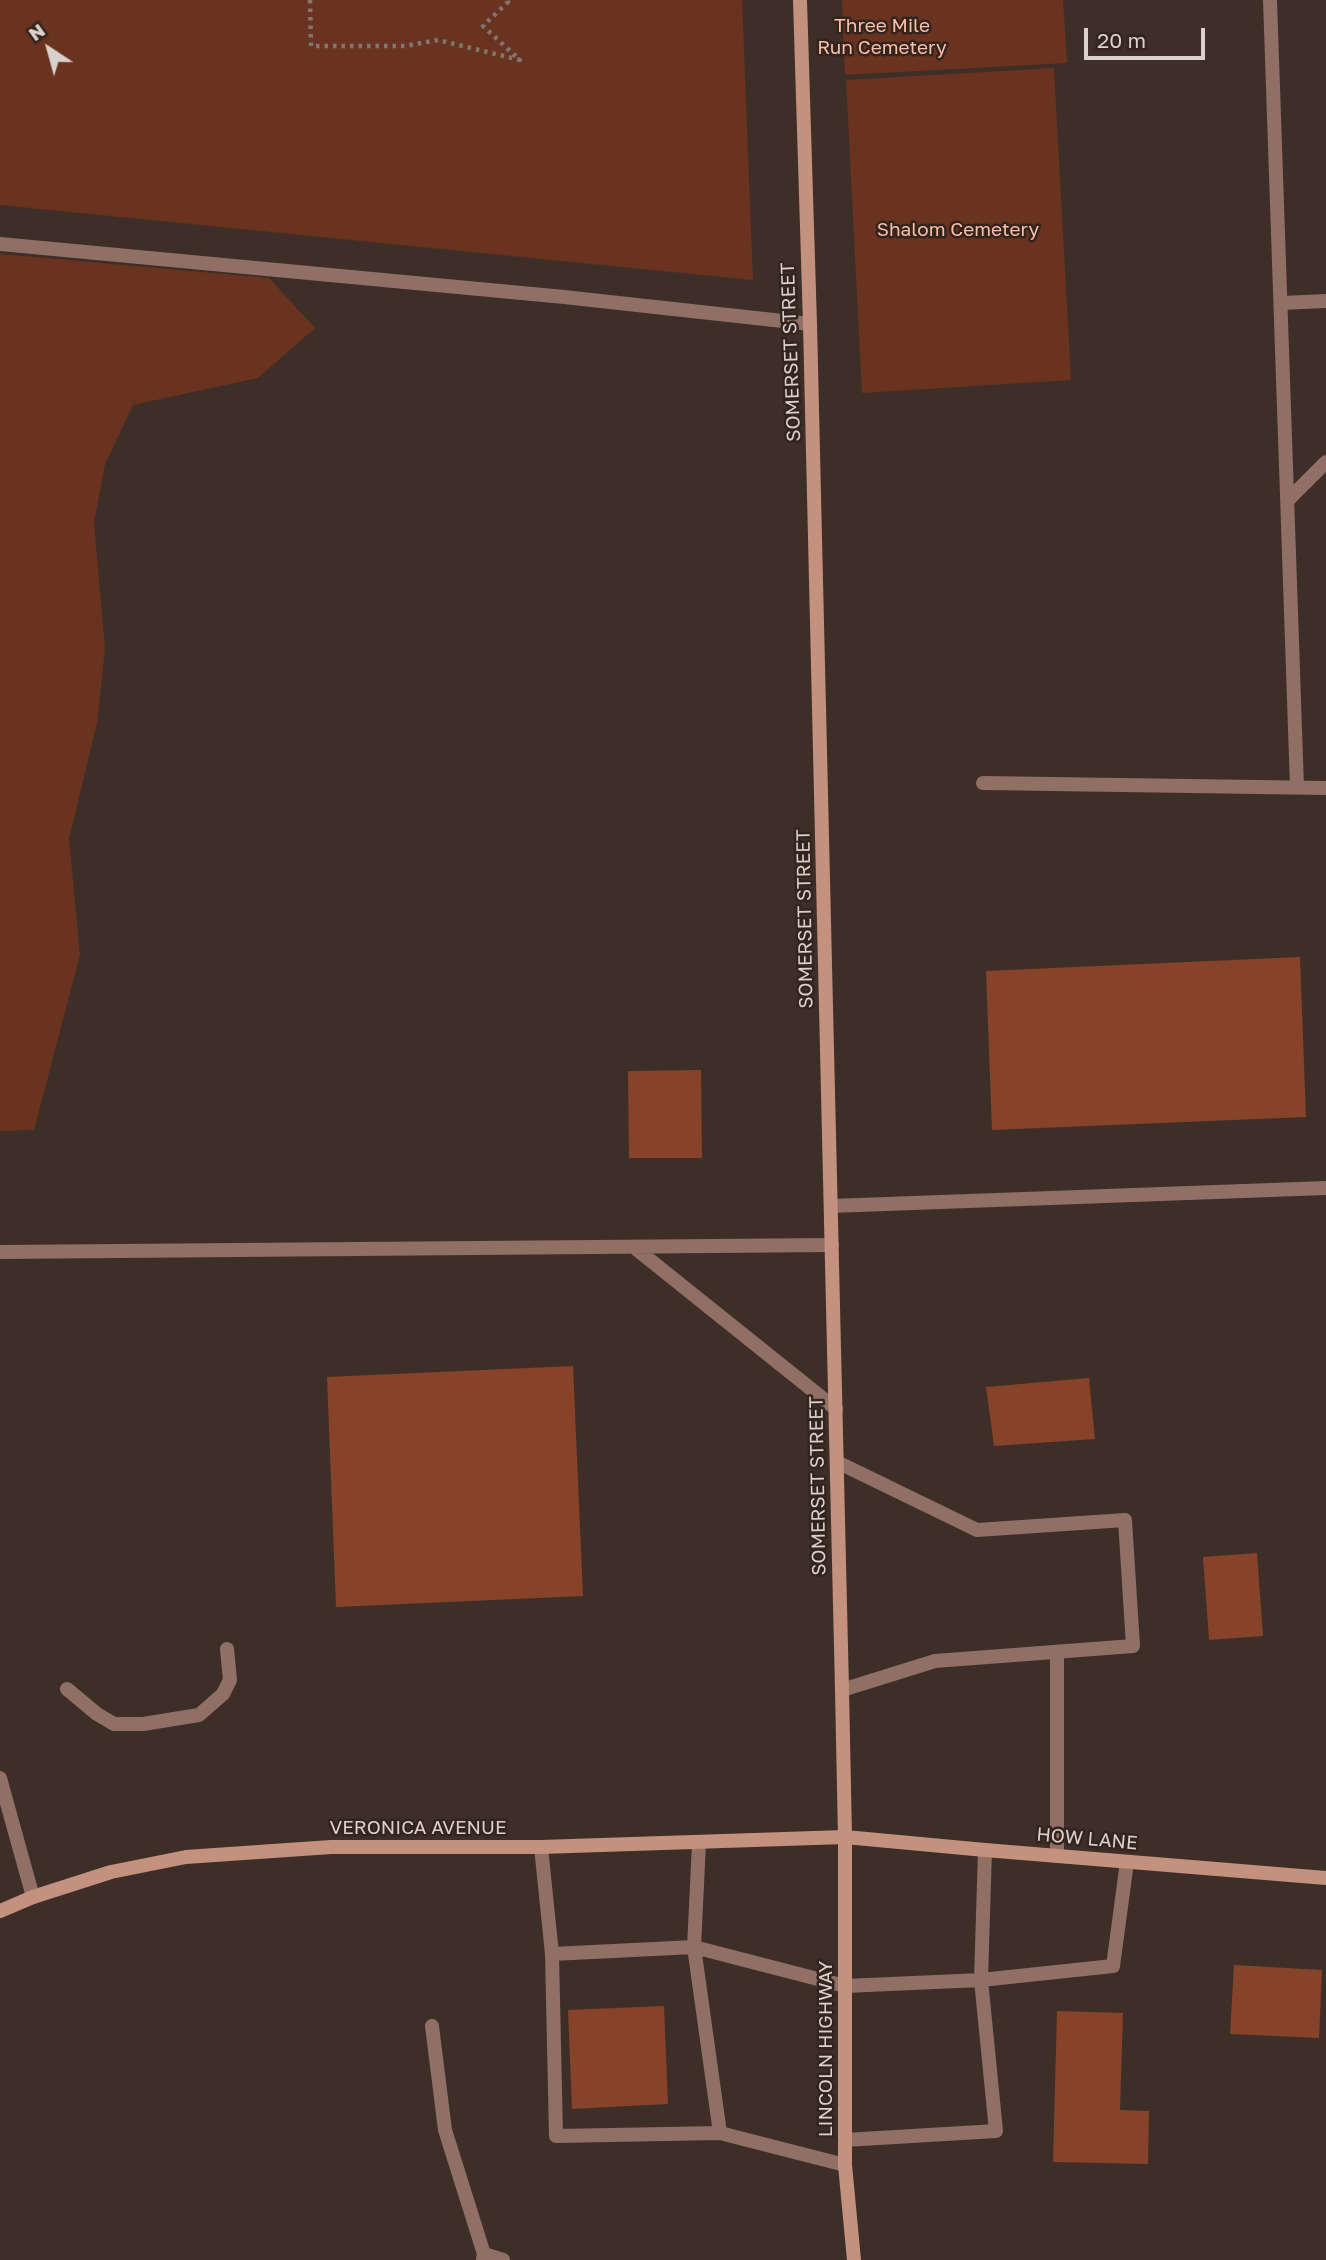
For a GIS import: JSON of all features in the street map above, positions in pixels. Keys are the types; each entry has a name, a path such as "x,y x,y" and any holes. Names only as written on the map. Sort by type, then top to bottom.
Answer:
{"main road":[{"name":"SOMERSET STREET","path":"800,0 845,1837"},
{"name":"HOW LANE","path":"845,1837 1326,1878"},
{"name":"VERONICA AVENUE","path":"0,1912 33,1896 111,1872 187,1857 331,1846 541,1847 845,1837"},
{"name":"LINCOLN HIGHWAY","path":"845,1837 845,2165 854,2260"}],"street":[{"path":"1270,0 1297,787"},
{"path":"0,244 550,295 810,324"},
{"path":"1281,303 1326,301"},
{"path":"1288,500 1326,462"},
{"path":"983,783 1326,788"},
{"path":"831,1206 1326,1188"},
{"path":"0,1252 832,1245"},
{"path":"635,1248 836,1409"},
{"path":"837,1462 977,1530 1125,1520 1133,1646 934,1661 842,1690"},
{"path":"67,1689 97,1714 114,1724 143,1724 199,1715 223,1694 230,1680 227,1649"},
{"path":"1057,1652 1057,1856"},
{"path":"0,1778 33,1896"},
{"path":"699,1843 694,1947 720,2133"},
{"path":"541,1847 552,1954 556,2136 720,2133 845,2165"},
{"path":"845,2140 996,2131 981,1980 985,1850"},
{"path":"552,1954 694,1947 845,1986 981,1980 1113,1966 1127,1862"},
{"path":"432,2026 445,2130 483,2257 503,2260"}],"path":[{"path":"310,0 311,46 405,46 438,40 520,60 483,26 508,2 505,0"}],"green space":[{"path":"0,0 742,0 753,280 0,205"},
{"name":"Three Mile Run Cemetery","path":"842,0 1063,0 1067,63 845,75"},
{"name":"Shalom Cemetery","path":"1054,68 1071,380 862,393 846,80"},
{"path":"0,254 269,278 315,328 258,378 133,405 105,464 94,523 105,649 97,723 69,839 80,955 34,1130 0,1131"}],"building":[{"path":"1300,957 1306,1117 992,1130 986,971"},
{"path":"701,1070 702,1158 629,1158 628,1071"},
{"path":"573,1366 583,1596 336,1607 327,1377"},
{"path":"1089,1378 1095,1439 994,1446 986,1387"},
{"path":"1257,1553 1263,1636 1209,1640 1203,1557"},
{"path":"1234,1965 1322,1970 1319,2038 1230,2034"},
{"path":"664,2006 668,2104 572,2109 568,2010"},
{"path":"1057,2011 1123,2013 1120,2110 1149,2111 1148,2164 1053,2162"}]}
